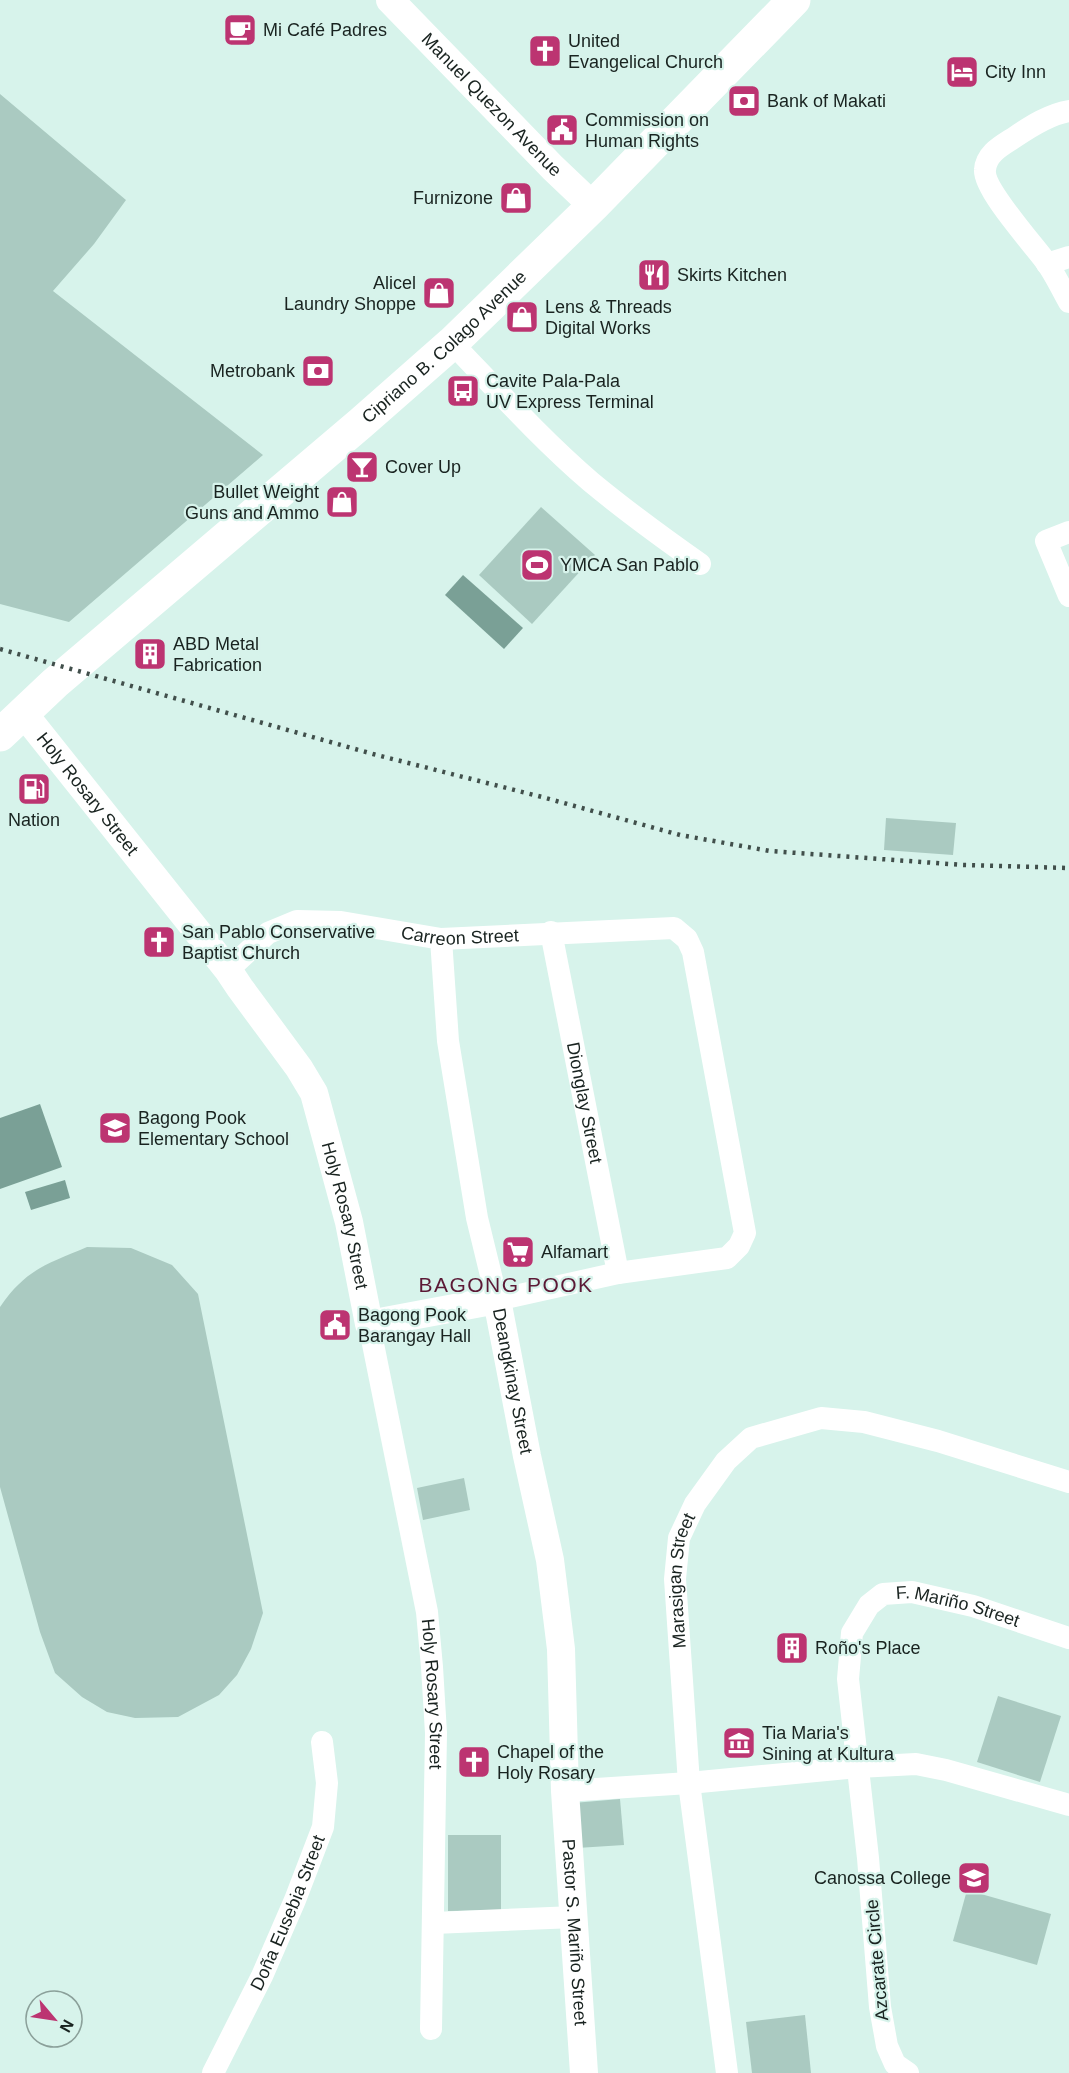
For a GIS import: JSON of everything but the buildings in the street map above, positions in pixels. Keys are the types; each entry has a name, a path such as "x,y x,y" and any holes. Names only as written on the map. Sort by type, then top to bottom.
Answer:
{"main road":[{"name":"Cipriano B. Colago Avenue","path":"0,735 55,683 452,343 593,206 794,0"}],"street":[{"name":"Manuel Quezon Avenue","path":"390,0 553,168 593,206"},
{"path":"1069,111 1030,127 997,149 987,159 984,171 987,182 1001,204 1047,264 1069,302"},
{"path":"1047,264 1069,257"},
{"path":"452,343 553,447 591,482 635,518 700,564"},
{"path":"1069,532 1046,541 1069,596"},
{"name":"Holy Rosary Street","path":"24,714 228,970 300,1068 314,1093 349,1222 428,1612 436,1733 431,2030"},
{"name":"Carreon Street","path":"228,970 268,933 297,921 341,922 441,939 551,932 675,928 687,939 693,952 745,1233 740,1246 728,1258 618,1274"},
{"name":"Dionglay Street","path":"551,932 618,1274"},
{"name":"Deangkinay Street","path":"441,939 448,1041 477,1218 497,1300 550,1560 561,1649 565,1791"},
{"path":"369,1324 618,1274"},
{"name":"Marasigan Street","path":"727,2073 689,1783 675,1580 679,1538 695,1504 726,1461 751,1438 821,1418 864,1422 938,1441 1069,1482"},
{"name":"F. Mariño Street","path":"858,1767 848,1679 852,1633 869,1605 883,1594 912,1592 973,1606 1069,1638"},
{"name":"Doña Eusebia Street","path":"213,2073 262,1976 323,1827 327,1783 322,1742"},
{"path":"565,1791 916,1764 946,1770 1069,1805"},
{"name":"Azcarate Circle","path":"858,1767 880,2007 887,2046 895,2064 908,2073"},
{"name":"Pastor S. Mariño Street","path":"565,1791 584,2073"},
{"path":"434,1923 574,1917"}],"shaded area":[{"path":"0,94 126,200 94,244 53,291 263,455 69,622 0,604"},
{"name":"YMCA San Pablo","path":"541,507 595,555 532,624 479,575"},
{"path":"463,575 523,628 504,649 445,595"},
{"path":"886,818 956,823 953,855 884,850"},
{"path":"40,1104 62,1167 0,1189 0,1118"},
{"path":"65,1180 70,1198 31,1210 25,1192"},
{"path":"87,1247 131,1248 172,1265 198,1294 263,1613 251,1649 237,1675 219,1695 178,1717 135,1718 107,1712 82,1697 55,1673 40,1632 0,1487 0,1307 19,1284 38,1269"},
{"path":"464,1478 470,1510 423,1520 417,1488"},
{"path":"998,1696 1061,1716 1040,1782 977,1762"},
{"path":"620,1799 624,1845 577,1848 573,1803"},
{"path":"448,1835 501,1835 501,1910 448,1911"},
{"path":"967,1890 1051,1914 1037,1965 953,1941"},
{"path":"805,2015 811,2073 752,2073 746,2022"}],"railway":[{"path":"0,649 373,754 680,835 770,851 963,865 1069,868"}],"place":[{"name":"Mi Café Padres","path":"240,30"},
{"name":"United Evangelical Church","path":"545,51"},
{"name":"City Inn","path":"962,72"},
{"name":"Bank of Makati","path":"744,101"},
{"name":"Commission on Human Rights","path":"562,130"},
{"name":"Furnizone","path":"516,198"},
{"name":"Skirts Kitchen","path":"654,275"},
{"name":"Alicel Laundry Shoppe","path":"439,293"},
{"name":"Lens & Threads Digital Works","path":"522,317"},
{"name":"Metrobank","path":"318,371"},
{"name":"Cavite Pala-Pala UV Express Terminal","path":"463,391"},
{"name":"Cover Up","path":"362,467"},
{"name":"Bullet Weight Guns and Ammo","path":"342,502"},
{"name":"YMCA San Pablo","path":"537,565"},
{"name":"ABD Metal Fabrication","path":"150,654"},
{"name":"Nation","path":"34,789"},
{"name":"San Pablo Conservative Baptist Church","path":"159,942"},
{"name":"Bagong Pook Elementary School","path":"115,1128"},
{"name":"Alfamart","path":"518,1252"},
{"name":"Bagong Pook Barangay Hall","path":"335,1325"},
{"name":"Roño's Place","path":"792,1648"},
{"name":"Tia Maria's Sining at Kultura","path":"739,1743"},
{"name":"Chapel of the Holy Rosary","path":"474,1762"},
{"name":"Canossa College","path":"974,1878"}],"district":[{"name":"BAGONG POOK","path":"506,1285"}]}
